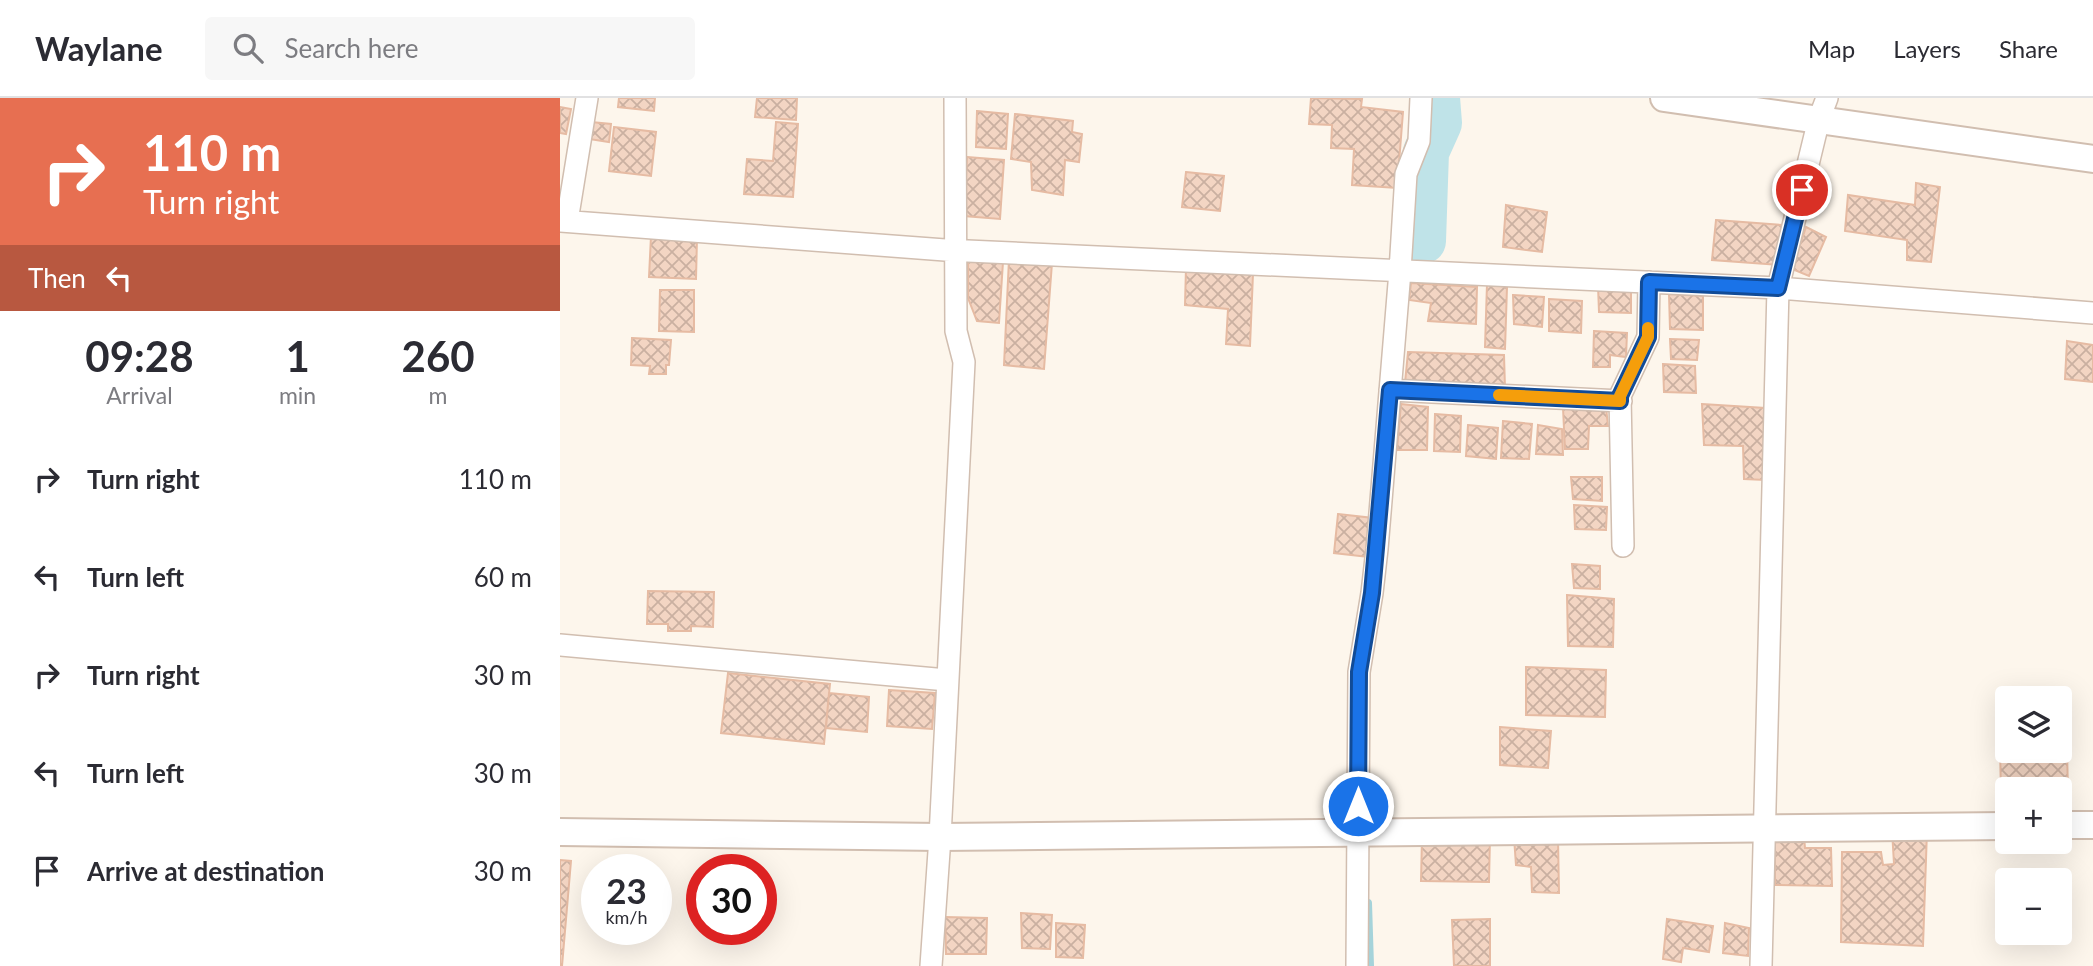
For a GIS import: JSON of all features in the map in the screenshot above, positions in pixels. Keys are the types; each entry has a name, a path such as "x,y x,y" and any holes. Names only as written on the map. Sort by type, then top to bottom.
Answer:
{"street":[{"path":"587,98 563,221 954,250 1778,288 2093,313"},
{"path":"931,966 964,362 956,331 955,98"},
{"path":"1356,966 1359,672 1372,593 1406,174 1419,142 1420,98"},
{"path":"1664,98 1823,108 2093,159"},
{"path":"1761,966 1778,288 1823,108"},
{"path":"1623,546 1620,396 1648,337 1649,282"},
{"path":"1390,390 1620,401"},
{"path":"560,645 947,680"},
{"path":"560,832 940,837 1995,825"},
{"path":"2072,825 2093,825"}],"building":[{"path":"619,98 655,98 654,111 618,107"},
{"path":"757,98 797,98 796,120 755,117"},
{"path":"1311,98 1362,99 1361,107 1403,112 1397,188 1352,185 1354,149 1331,148 1332,125 1309,124"},
{"path":"560,107 571,109 566,134 560,133"},
{"path":"977,111 1008,114 1006,149 976,147"},
{"path":"1015,114 1073,121 1072,132 1082,134 1079,162 1065,160 1063,195 1032,190 1031,162 1011,159"},
{"path":"591,122 611,124 609,142 589,139"},
{"path":"776,122 798,124 793,197 744,194 747,159 773,161"},
{"path":"614,127 656,132 651,176 609,171"},
{"path":"967,157 1004,160 1000,219 964,216"},
{"path":"1186,172 1224,176 1220,211 1182,207"},
{"path":"1916,183 1940,187 1931,262 1907,260 1907,240 1845,231 1848,195 1915,205"},
{"path":"1506,205 1547,212 1542,252 1503,247"},
{"path":"1716,220 1782,225 1780,265 1712,260"},
{"path":"1806,227 1826,237 1809,276 1792,269"},
{"path":"651,236 697,238 696,279 649,277"},
{"path":"968,259 1003,262 999,323 977,321 968,298"},
{"path":"1009,259 1052,263 1044,369 1004,365"},
{"path":"1186,267 1253,274 1250,346 1226,344 1228,309 1185,305"},
{"path":"1411,283 1477,287 1476,324 1428,321 1431,303 1409,300"},
{"path":"1487,284 1507,287 1505,349 1485,347"},
{"path":"1598,286 1631,289 1631,313 1599,312"},
{"path":"660,290 694,290 694,332 659,331"},
{"path":"1669,294 1703,296 1703,330 1670,329"},
{"path":"1513,295 1544,297 1542,327 1514,324"},
{"path":"1549,299 1582,301 1581,333 1549,331"},
{"path":"1594,331 1627,333 1626,357 1610,355 1610,367 1593,367"},
{"path":"632,338 671,340 666,374 649,374 650,366 631,365"},
{"path":"1670,339 1699,340 1697,360 1671,359"},
{"path":"2067,341 2093,345 2093,382 2065,379"},
{"path":"1408,352 1504,355 1505,388 1405,383"},
{"path":"1663,364 1695,366 1696,393 1664,392"},
{"path":"1401,404 1428,407 1427,450 1397,450"},
{"path":"1702,404 1765,408 1765,480 1744,479 1743,446 1704,445"},
{"path":"1606,407 1608,426 1589,426 1588,449 1565,449 1563,408"},
{"path":"1435,414 1461,416 1460,452 1434,451"},
{"path":"1503,421 1532,424 1529,459 1501,458"},
{"path":"1468,425 1498,428 1496,459 1466,456"},
{"path":"1538,425 1562,429 1563,455 1536,454"},
{"path":"1571,477 1602,477 1602,501 1573,499"},
{"path":"1574,505 1607,507 1606,530 1575,529"},
{"path":"1338,514 1373,518 1368,557 1334,553"},
{"path":"1572,564 1600,566 1600,589 1574,588"},
{"path":"648,591 714,592 713,627 691,626 691,631 668,631 668,624 647,624"},
{"path":"1567,595 1614,599 1613,647 1568,646"},
{"path":"1526,667 1606,670 1605,717 1526,715"},
{"path":"728,673 830,684 824,744 721,733"},
{"path":"889,690 935,693 932,729 887,726"},
{"path":"829,693 869,697 867,732 826,728"},
{"path":"1500,727 1551,731 1548,768 1500,765"},
{"path":"2000,763 2067,763 2068,777 2001,777"},
{"path":"1892,830 1927,831 1923,946 1841,942 1842,852 1881,852 1883,865 1894,864"},
{"path":"1775,836 1804,836 1805,848 1831,848 1832,886 1775,885"},
{"path":"1422,837 1490,837 1489,882 1421,881"},
{"path":"1514,837 1558,838 1559,893 1532,892 1531,867 1516,865"},
{"path":"560,860 571,861 562,966 560,966"},
{"path":"1021,913 1052,915 1050,949 1022,948"},
{"path":"945,917 987,918 986,954 946,954"},
{"path":"1490,919 1490,966 1454,966 1452,920"},
{"path":"1667,919 1713,926 1709,952 1683,948 1681,962 1663,959"},
{"path":"1056,923 1085,925 1083,958 1056,957"},
{"path":"1725,923 1749,928 1748,956 1723,953"}],"waterway":[{"path":"1423,241 1426,152 1439,123 1437,98"},
{"path":"1368,903 1370,966"}],"slow traffic":[{"path":"1499,395 1620,401 1648,337 1648,328"}],"route":[{"path":"1358,806 1359,672 1377,549 1390,390 1620,401 1648,337 1649,282 1778,288 1802,190"}]}
